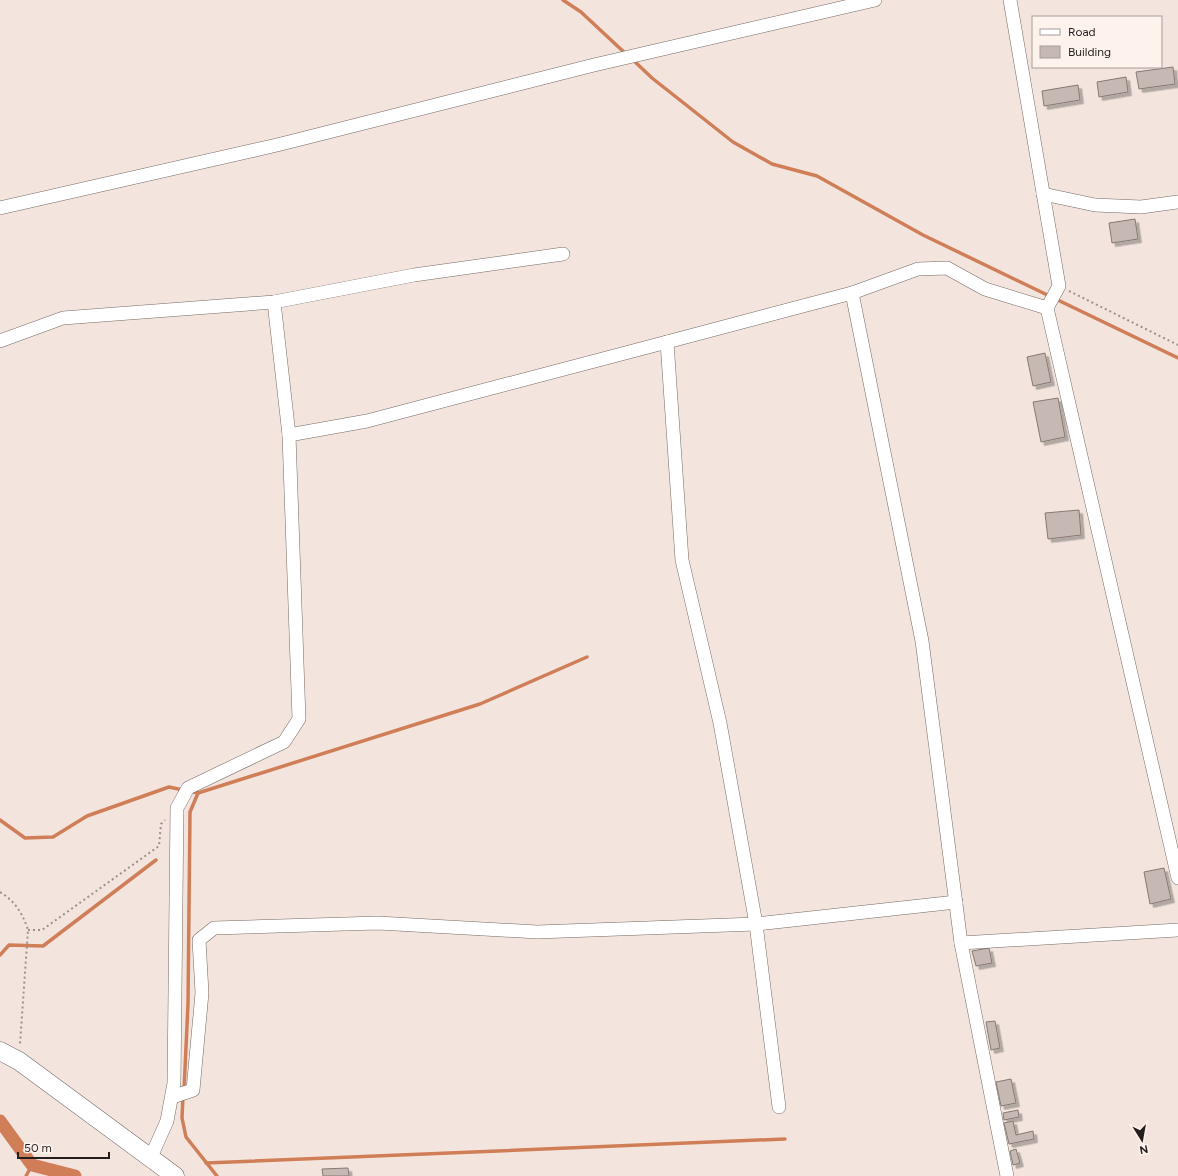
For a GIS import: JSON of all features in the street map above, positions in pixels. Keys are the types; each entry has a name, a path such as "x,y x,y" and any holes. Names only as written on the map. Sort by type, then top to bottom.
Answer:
{"street":[{"path":"0,208 277,145 617,59 875,0"},
{"path":"1010,0 1059,286 1047,308 1178,878"},
{"path":"1043,194 1103,205 1141,207 1178,202"},
{"path":"0,341 63,318 274,302 414,275 563,254"},
{"path":"289,435 367,421 852,294 918,269 947,268 984,289 1047,308"},
{"path":"852,294 922,641 961,943 1006,1176"},
{"path":"150,1159 167,1121 174,1083 177,808 188,788 284,742 299,718 289,435 274,302"},
{"path":"667,342 682,560 720,723 756,924 779,1107"},
{"path":"172,1097 193,1090 202,993 198,940 214,928 378,923 537,932 756,924 956,902"},
{"path":"961,943 1178,930"},
{"path":"0,1051 19,1061 175,1176"}],"path":[{"path":"1059,286 1178,345"},
{"path":"28,930 42,930 159,846 161,824 177,808"},
{"path":"0,892 7,896 24,915 28,930 19,1061"}],"building":[{"path":"1173,67 1175,84 1139,89 1136,72"},
{"path":"1126,77 1128,92 1099,97 1097,82"},
{"path":"1078,85 1080,100 1044,106 1042,91"},
{"path":"1135,219 1138,239 1112,243 1109,223"},
{"path":"1045,353 1051,382 1033,386 1027,357"},
{"path":"1058,398 1065,437 1041,442 1033,402"},
{"path":"1079,510 1081,535 1048,539 1045,513"},
{"path":"1164,868 1171,899 1150,904 1144,872"},
{"path":"989,948 992,963 976,966 972,951"},
{"path":"995,1021 1000,1048 991,1050 986,1022"},
{"path":"1011,1079 1016,1103 1001,1106 996,1082"},
{"path":"1018,1110 1019,1117 1004,1120 1003,1113"},
{"path":"1013,1121 1016,1135 1033,1131 1034,1139 1009,1144 1004,1123"},
{"path":"1016,1149 1020,1163 1013,1165 1010,1151"},
{"path":"348,1168 349,1176 323,1176 322,1169"}],"waterway":[{"path":"563,0 581,12 626,54"},
{"path":"632,59 652,78 733,142 772,164 817,176 923,235 1178,358"},
{"path":"189,791 198,793 480,704 587,657"},
{"path":"0,820 25,838 53,837 87,816 169,787 183,790"},
{"path":"184,1090 188,1004 190,812 198,793"},
{"path":"0,955 9,945 43,946 156,860"},
{"path":"183,1096 182,1118 186,1137 217,1176"},
{"path":"0,1121 32,1165 75,1176"},
{"path":"206,1163 785,1139"},
{"path":"26,1176 32,1165"}]}
